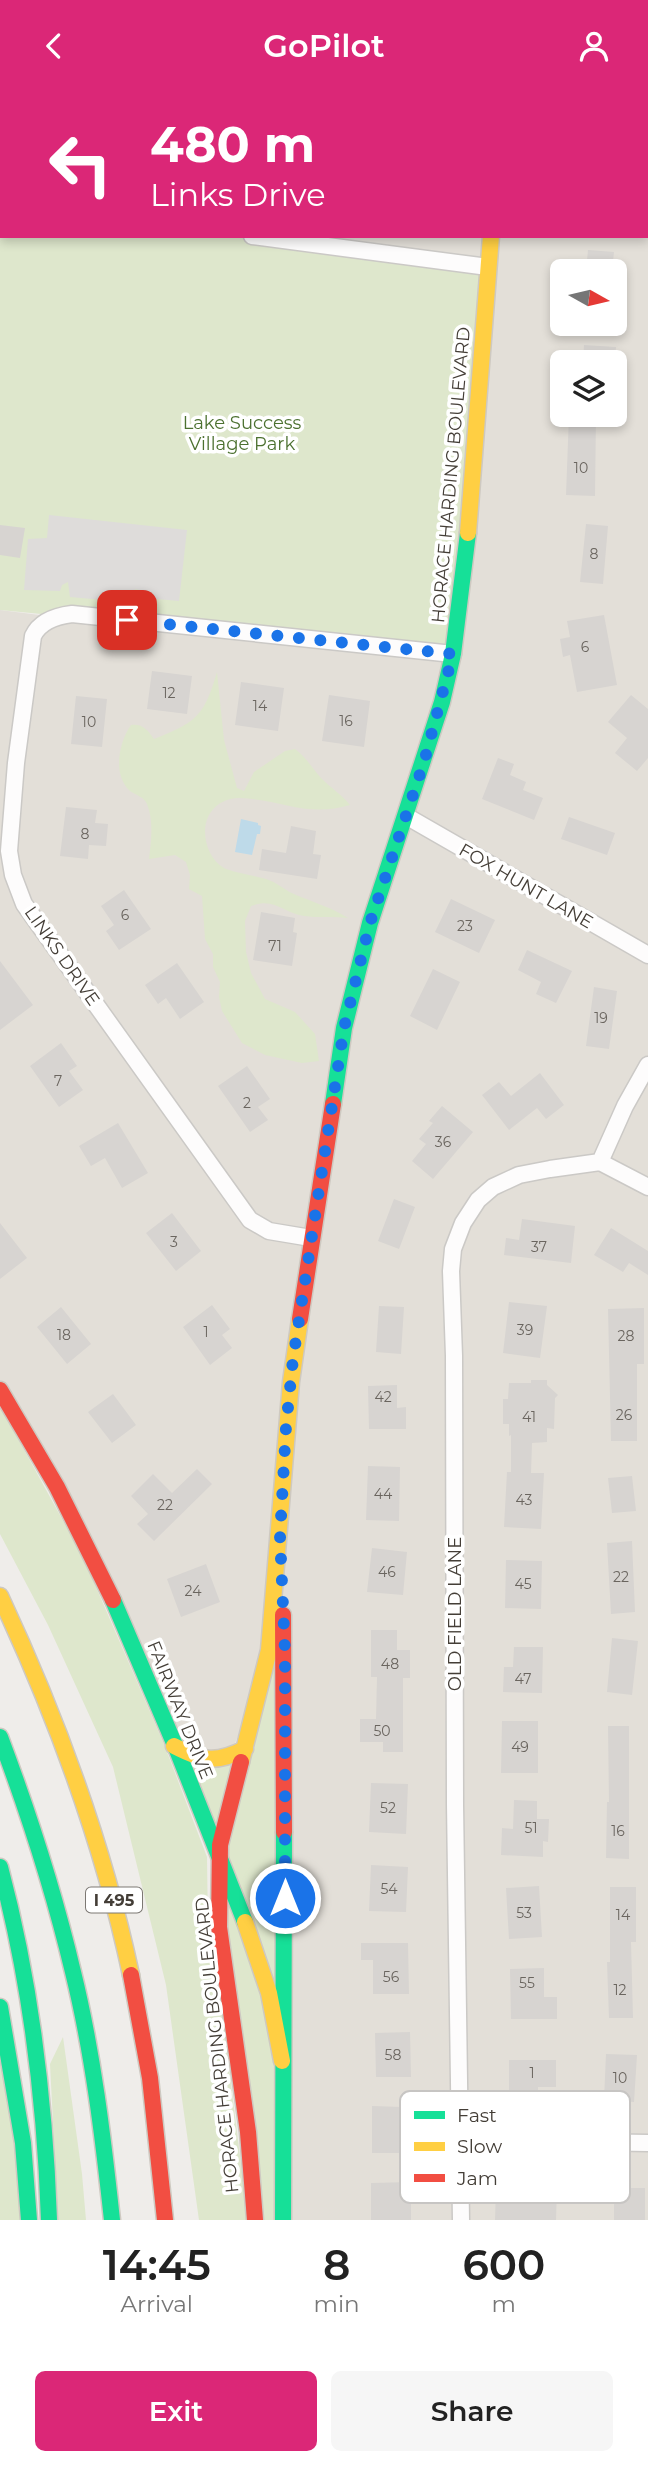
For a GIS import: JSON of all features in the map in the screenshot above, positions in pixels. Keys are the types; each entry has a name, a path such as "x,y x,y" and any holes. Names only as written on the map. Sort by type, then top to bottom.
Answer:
{"main road":[{"name":"HORACE HARDING BOULEVARD","path":"255,2220 248,2132 219,1927 219,1860 223,1830 269,1650 290,1382 344,1028 370,923 442,702 453,654 470,520 491,238"},
{"name":"FAIRWAY DRIVE","path":"0,1390 88,1546 141,1663 264,1974 282,2061"},
{"name":"HORACE HARDING BOULEVARD","path":"280,1536 285,1653 283,2220"},
{"name":"I 495","path":"0,1596 65,1747 87,1807 119,1920 136,1995 146,2058 165,2220"},
{"name":"I 495","path":"0,1737 41,1849 75,1973 94,2069 112,2220"},
{"path":"174,1746 201,1759 215,1761 245,1749"},
{"path":"0,1867 22,1954 37,2035 49,2220"},
{"path":"0,2007 23,2143 29,2220"}],"street":[{"path":"267,238 488,267"},
{"name":"LINKS DRIVE","path":"311,1238 269,1231 250,1220 24,904 13,874 9,851 8,762 33,636 43,623 62,615 76,614 453,654"},
{"name":"FOX HUNT LANE","path":"406,816 648,955"},
{"path":"648,1065 625,1106 600,1162 648,1187"},
{"name":"OLD FIELD LANE","path":"460,2091 451,1261 457,1236 470,1210 493,1187 535,1171 600,1162"},
{"path":"630,2143 648,2143"}],"shaded area":[{"path":"248,238 648,238 648,2220 283,2220 264,1676 229,1757 174,1746 0,1390 0,610 55,617"},
{"path":"49,515 187,530 179,601 146,598 143,591 135,589 137,603 70,597 68,582 62,585 60,591 24,590 28,539 47,538"}],"green space":[{"name":"Lake Success Village Park","path":"0,238 264,238 489,267 453,654 0,610"},
{"path":"217,672 224,740 237,788 244,791 254,772 285,751 295,749 350,805 320,810 235,798 216,806 205,826 209,850 224,868 271,881 291,893 348,918 304,916 266,903 251,906 245,921 246,952 251,973 265,999 295,1012 315,1034 319,1061 302,1063 265,1055 242,1043 222,1011 220,982 213,967 213,954 205,939 202,896 189,889 190,875 186,862 175,855 149,859 151,824 147,804 130,791 121,776 119,758 123,740 131,725 144,728 154,739 180,728 203,708"},
{"path":"0,1406 83,1557 164,1744 207,1857 208,1928 224,2028 246,2220 199,2220 166,1985 113,1767 48,1625 0,1534"},
{"path":"280,1536 283,2220 255,2220 218,1881 174,1746 194,1756 245,1749"},
{"path":"0,2032 24,2220 0,2220"},
{"path":"63,2037 86,2220 58,2220 50,2064"}],"water":[{"path":"241,819 261,826 252,855 235,852"}],"building":[{"path":"588,250 614,252 613,259 587,259"},
{"path":"584,345 616,347 616,350 584,350"},
{"path":"569,427 596,427 595,496 566,495"},
{"path":"586,524 608,526 603,584 580,582"},
{"path":"0,525 25,528 20,558 0,555"},
{"path":"604,615 617,685 577,692 570,655 563,657 560,639 570,637 567,621"},
{"path":"152,671 192,676 187,714 147,709"},
{"path":"241,682 284,688 278,731 235,725"},
{"path":"329,695 370,701 364,747 322,741"},
{"path":"631,695 648,709 648,758 637,771 615,753 627,738 608,722"},
{"path":"76,696 107,699 102,747 71,744"},
{"path":"498,758 514,764 510,775 526,782 523,790 543,798 534,820 482,799"},
{"path":"66,807 97,810 95,823 108,824 106,846 89,845 88,859 60,856"},
{"path":"569,817 615,833 607,855 561,839"},
{"path":"291,826 316,831 313,854 321,855 317,879 259,870 262,849 286,853"},
{"path":"124,890 151,929 119,950 106,931 114,925 101,906"},
{"path":"451,899 495,920 479,953 435,932"},
{"path":"261,912 295,918 293,932 297,933 292,966 253,960"},
{"path":"527,950 572,971 556,1003 536,994 541,982 518,970"},
{"path":"0,961 33,1005 0,1030"},
{"path":"177,963 204,1002 180,1019 166,998 158,1004 145,985"},
{"path":"433,969 460,982 437,1030 410,1016"},
{"path":"594,987 617,991 609,1049 586,1046"},
{"path":"61,1043 77,1066 69,1071 83,1090 59,1107 30,1066"},
{"path":"247,1066 270,1099 258,1107 268,1120 250,1132 218,1086"},
{"path":"540,1073 564,1105 546,1119 537,1108 509,1130 482,1095 499,1082 511,1096"},
{"path":"442,1106 473,1132 433,1179 412,1161 426,1144 419,1139 433,1123 429,1121"},
{"path":"118,1123 148,1173 122,1188 105,1158 91,1166 79,1146"},
{"path":"394,1199 415,1207 399,1249 378,1241"},
{"path":"172,1213 201,1251 176,1271 146,1233"},
{"path":"522,1219 575,1226 571,1263 504,1255 506,1238 519,1240"},
{"path":"0,1223 27,1258 0,1279"},
{"path":"611,1228 648,1251 648,1275 629,1263 623,1272 594,1255"},
{"path":"509,1302 547,1306 540,1358 503,1353"},
{"path":"212,1305 230,1329 222,1335 232,1348 210,1365 183,1327"},
{"path":"379,1306 404,1307 401,1354 376,1352"},
{"path":"61,1307 91,1344 67,1364 37,1327"},
{"path":"644,1308 644,1364 637,1364 637,1441 611,1441 608,1309"},
{"path":"531,1380 547,1380 547,1385 558,1395 555,1398 554,1429 547,1428 547,1442 532,1443 531,1473 544,1473 541,1529 504,1527 507,1472 511,1472 511,1435 509,1436 509,1424 503,1424 503,1399 508,1399 509,1383 531,1383"},
{"path":"397,1385 397,1408 406,1407 406,1429 369,1429 368,1386"},
{"path":"113,1394 136,1425 112,1443 88,1412"},
{"path":"368,1466 400,1467 399,1521 366,1520"},
{"path":"197,1469 212,1484 154,1541 137,1524 148,1514 131,1496 153,1474 172,1493"},
{"path":"632,1476 636,1511 612,1513 608,1478"},
{"path":"632,1541 635,1612 611,1614 607,1543"},
{"path":"372,1548 407,1552 403,1595 367,1592"},
{"path":"506,1560 542,1561 541,1609 505,1608"},
{"path":"206,1564 220,1602 181,1617 167,1579"},
{"path":"371,1630 397,1630 397,1650 410,1650 410,1678 403,1678 403,1752 383,1752 383,1742 360,1742 360,1719 376,1719 377,1677 371,1677"},
{"path":"612,1638 638,1641 632,1695 607,1692"},
{"path":"514,1647 543,1647 542,1693 503,1692 504,1667 513,1667"},
{"path":"502,1721 538,1721 538,1773 501,1773"},
{"path":"608,1726 629,1726 629,1859 606,1858 609,1802"},
{"path":"371,1783 408,1784 406,1834 369,1832"},
{"path":"514,1800 537,1801 537,1819 549,1819 548,1842 543,1841 543,1857 501,1855 502,1828 513,1829"},
{"path":"371,1865 408,1867 406,1912 369,1911"},
{"path":"539,1886 542,1937 509,1939 506,1888"},
{"path":"610,1887 636,1887 636,1942 631,1942 633,2018 609,2018 607,1962 610,1962"},
{"path":"361,1943 408,1943 409,1994 373,1994 373,1960 361,1960"},
{"path":"544,1968 544,1997 557,1997 557,2019 511,2019 510,1969"},
{"path":"410,2032 411,2077 376,2077 375,2033"},
{"path":"606,2054 637,2055 634,2102 630,2102 630,2091 604,2091"},
{"path":"509,2060 556,2060 556,2087 538,2087 538,2091 509,2091"},
{"path":"372,2106 400,2107 400,2153 372,2153"},
{"path":"400,2182 400,2203 411,2203 411,2220 371,2220 371,2183"},
{"path":"630,2188 645,2188 645,2220 614,2220 614,2203 630,2203"},
{"path":"496,2203 557,2203 556,2220 495,2220"}],"traffic: fast":[{"path":"333,1104 344,1028 370,923 442,702 453,654 468,533"},
{"path":"113,1600 177,1750 245,1922"},
{"path":"0,1737 40,1853 73,1972 92,2064 112,2220"},
{"path":"283,2220 284,1832"},
{"path":"0,1867 20,1954 35,2042 49,2220"},
{"path":"0,2007 23,2143 29,2220"}],"traffic: slow":[{"path":"468,533 491,238"},
{"path":"241,1762 269,1650 291,1382 300,1319"},
{"path":"0,1596 41,1688 76,1782 107,1877 131,1975"},
{"path":"174,1746 209,1759 225,1757 245,1749"},
{"path":"245,1922 269,1993 282,2061"}],"traffic: jam":[{"path":"300,1319 333,1104"},
{"path":"0,1390 57,1487 113,1600"},
{"path":"283,1615 284,1832"},
{"path":"241,1762 220,1845 219,1927 248,2132 255,2220"},
{"path":"131,1975 150,2078 165,2220"}],"route":[{"path":"127,620 453,654 424,762 370,923 344,1028 293,1359 280,1536 285,1653 285,1898"}]}
